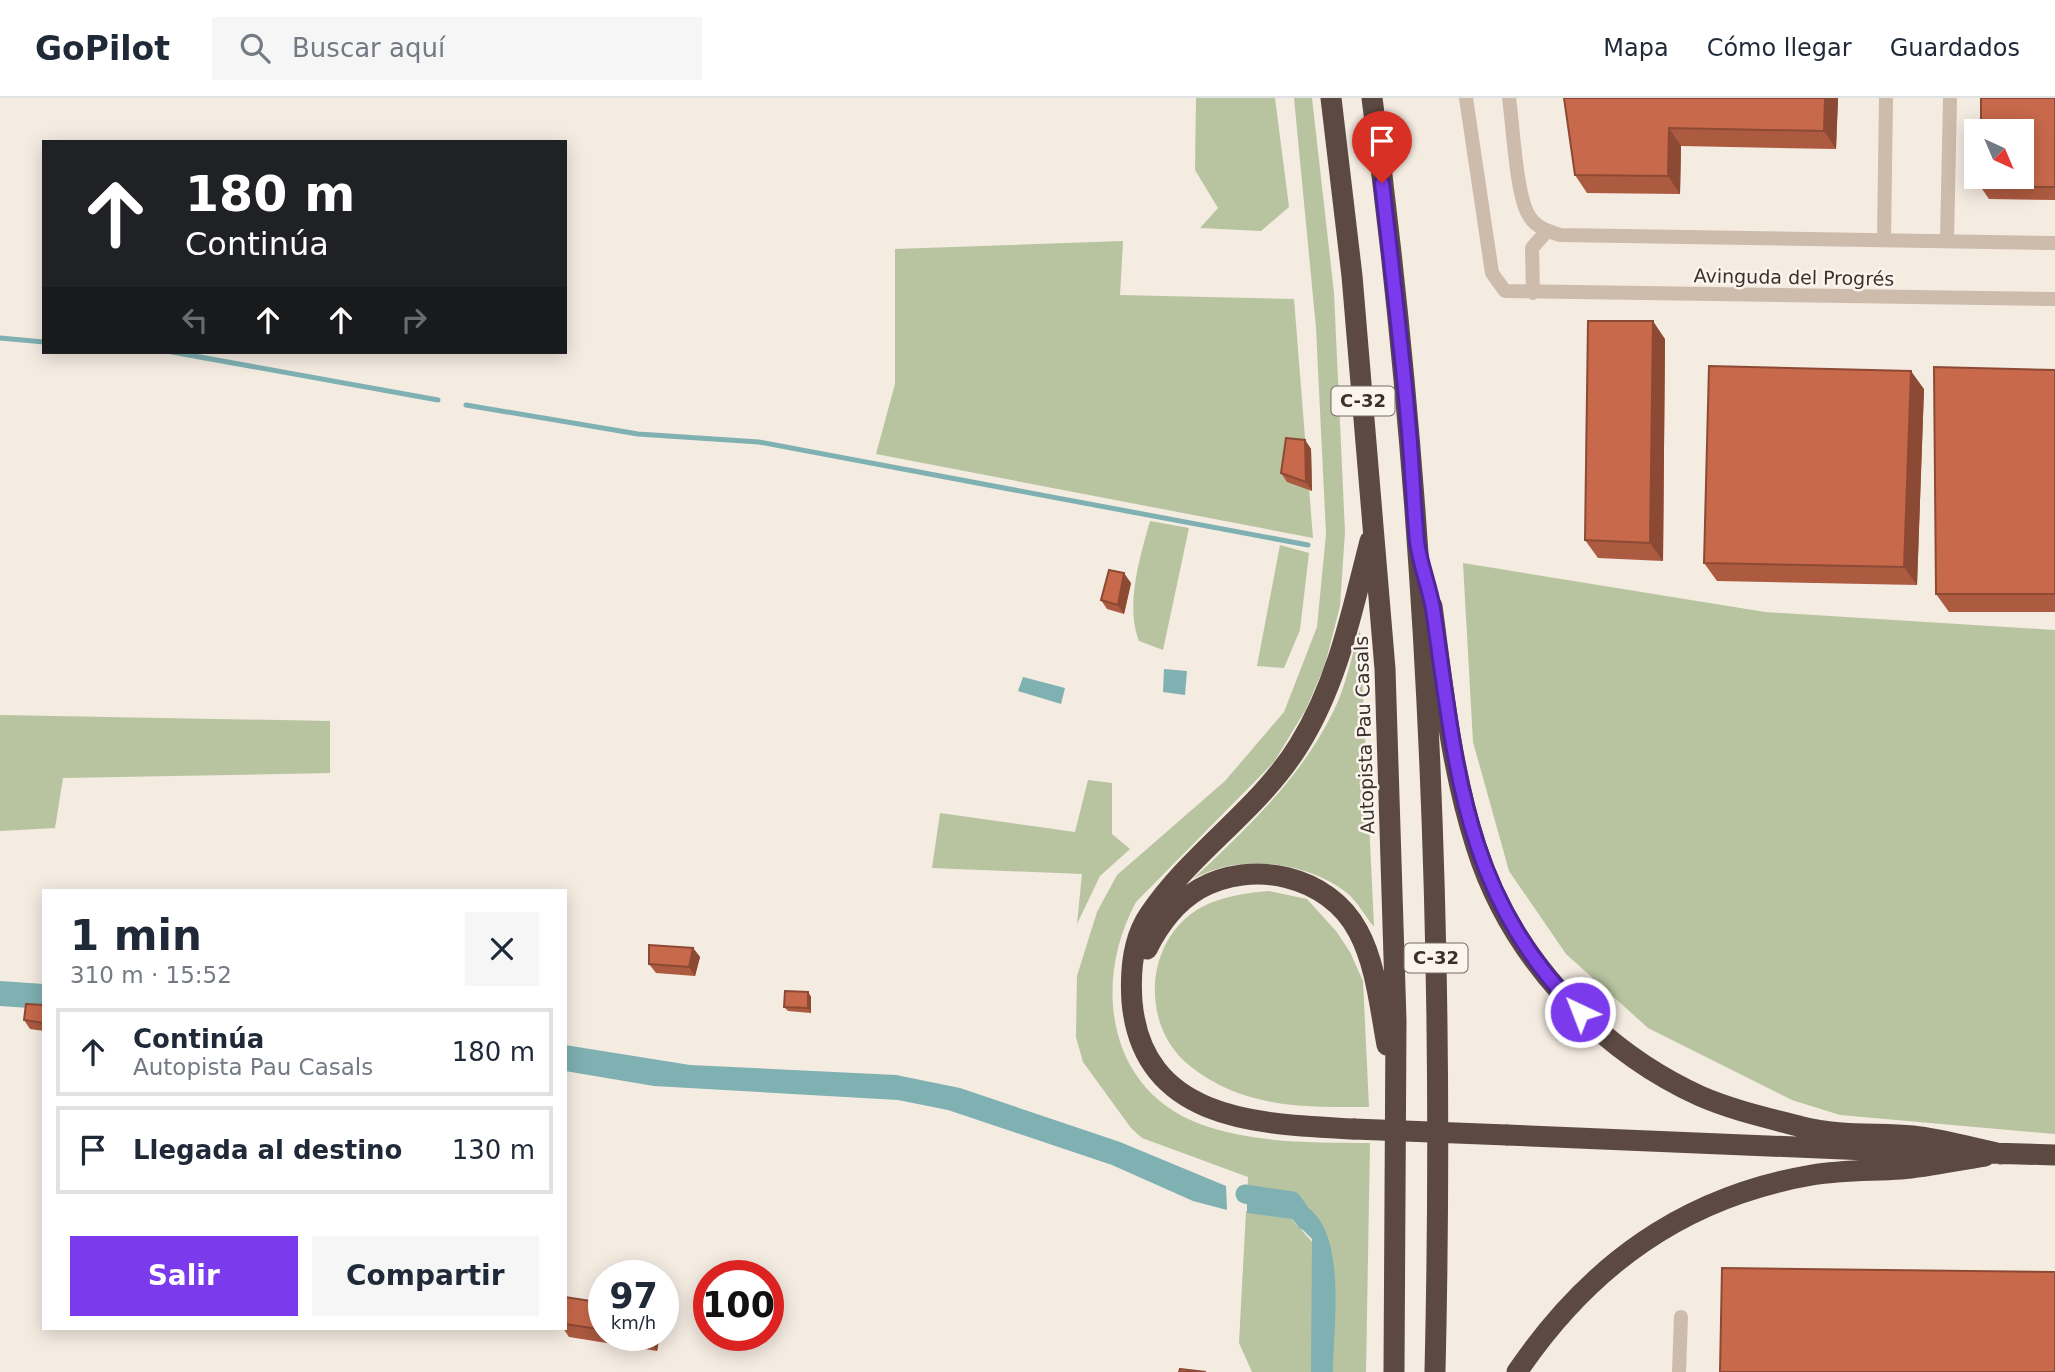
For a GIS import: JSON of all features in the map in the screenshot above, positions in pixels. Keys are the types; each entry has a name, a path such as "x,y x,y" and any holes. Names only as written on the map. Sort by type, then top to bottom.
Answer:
{"highway":[{"name":"Autopista Pau Casals","path":"1331,98 1352,276 1385,669 1396,1090 1394,1372"},
{"name":"C-32","path":"1372,98 1406,406 1418,545 1432,796 1437,1014 1435,1372"},
{"path":"1374,525 1341,654 1317,714 1299,746 1269,785 1148,916 1134,947 1131,986 1139,1034 1152,1060 1170,1083 1193,1100 1219,1113 1248,1121 1354,1129 1908,1153 2055,1156"},
{"path":"1418,545 1432,606 1456,769 1476,848 1500,905 1518,935 1565,998 1595,1027 1667,1079 1734,1109 1805,1128 1915,1136 2001,1154"},
{"path":"1131,986 1158,926 1177,905 1198,890 1240,874 1262,873 1306,883 1343,911 1357,929 1374,977 1396,1090"},
{"path":"1517,1372 1562,1312 1599,1274 1634,1246 1685,1216 1776,1182 1861,1170 1903,1169 2001,1154"}],"street":[{"name":"Avinguda del Progrés","path":"1466,98 1492,273 1504,291 2055,299"},
{"path":"1509,98 1524,204 1534,222 1547,231 1532,248 1533,293"},
{"path":"1884,238 1886,98"},
{"path":"1947,240 1950,98"},
{"name":"Avinguda del Progrés","path":"1547,231 1560,234 2055,243"},
{"path":"1679,1372 1681,1317"}],"green space":[{"path":"1196,98 1275,98 1289,207 1261,231 1200,228 1218,208 1195,170"},
{"path":"1294,98 1312,98 1334,293 1345,532 1340,606 1325,665 1306,709 1274,762 1136,902 1123,933 1115,965 1113,998 1117,1030 1127,1059 1144,1086 1168,1108 1221,1131 1263,1139 1370,1143 1366,1372 1333,1372 1314,1216 1247,1206 1248,1177 1142,1138 1131,1128 1083,1062 1076,1037 1077,976 1097,912 1117,875 1225,781 1284,712 1317,627 1326,534 1316,328"},
{"path":"1123,241 1120,295 1294,299 1313,538 876,454 895,384 895,249"},
{"path":"1150,521 1189,528 1163,650 1139,641 1133,612 1136,581"},
{"path":"1280,545 1309,553 1300,630 1284,668 1257,666"},
{"path":"1463,563 1765,612 2055,630 2055,1134 1840,1115 1792,1100 1648,1028 1566,954 1509,871 1473,742"},
{"path":"1360,630 1374,927 1347,893 1330,882 1292,868 1272,864 1230,866 1193,879 1252,822 1305,759 1338,702"},
{"path":"0,715 330,721 330,773 63,778 55,828 0,831"},
{"path":"1088,780 1112,783 1112,834 1130,849 1100,876 1077,924 1082,874 932,868 940,813 1075,832"},
{"path":"1269,891 1307,899 1336,931 1350,952 1363,981 1369,1107 1276,1103 1231,1091 1190,1066 1173,1049 1162,1029 1156,1006 1155,983 1159,960 1168,939 1183,921 1210,903"},
{"path":"1246,1211 1288,1215 1314,1244 1314,1372 1252,1372 1239,1343"}],"water":[{"path":"1164,669 1187,671 1185,695 1163,692"},
{"path":"1023,677 1065,688 1061,704 1018,691"},
{"path":"0,981 42,984 42,1009 0,1006"},
{"path":"567,1045 690,1065 896,1075 960,1088 1120,1142 1226,1186 1227,1210 1193,1201 1112,1165 948,1110 898,1100 654,1086 567,1071"},
{"path":"1247,1190 1284,1198 1305,1206 1319,1219 1328,1236 1335,1282 1333,1372 1311,1372 1312,1239 1292,1219 1247,1213"}],"building":[{"path":"1564,98 1825,98 1824,131 1669,128 1668,176 1575,175"},
{"path":"1981,98 2055,98 2055,187 2034,187 2034,119 1981,119"},
{"path":"1588,321 1653,321 1650,543 1585,540"},
{"path":"1709,366 1911,371 1904,567 1704,563"},
{"path":"1934,367 2055,370 2055,594 1936,594"},
{"path":"1286,438 1305,440 1306,482 1281,473"},
{"path":"1109,570 1124,573 1118,605 1101,600"},
{"path":"649,945 693,948 689,967 649,964"},
{"path":"785,991 808,992 808,1008 784,1007"},
{"path":"26,1004 42,1005 42,1023 24,1020"},
{"path":"1722,1268 2055,1272 2055,1372 1720,1372"},
{"path":"567,1297 588,1301 588,1328 567,1324"},
{"path":"1180,1369 1206,1372 1179,1372"}],"waterway":[{"path":"0,338 42,342"},
{"path":"183,354 438,400"},
{"path":"466,405 638,434 759,442 1308,545"},
{"path":"1245,1194 1292,1201 1306,1221"}],"route":[{"path":"1382,183 1408,420 1418,545 1432,606 1461,792 1476,848 1500,905 1539,966 1580,1012"}]}
